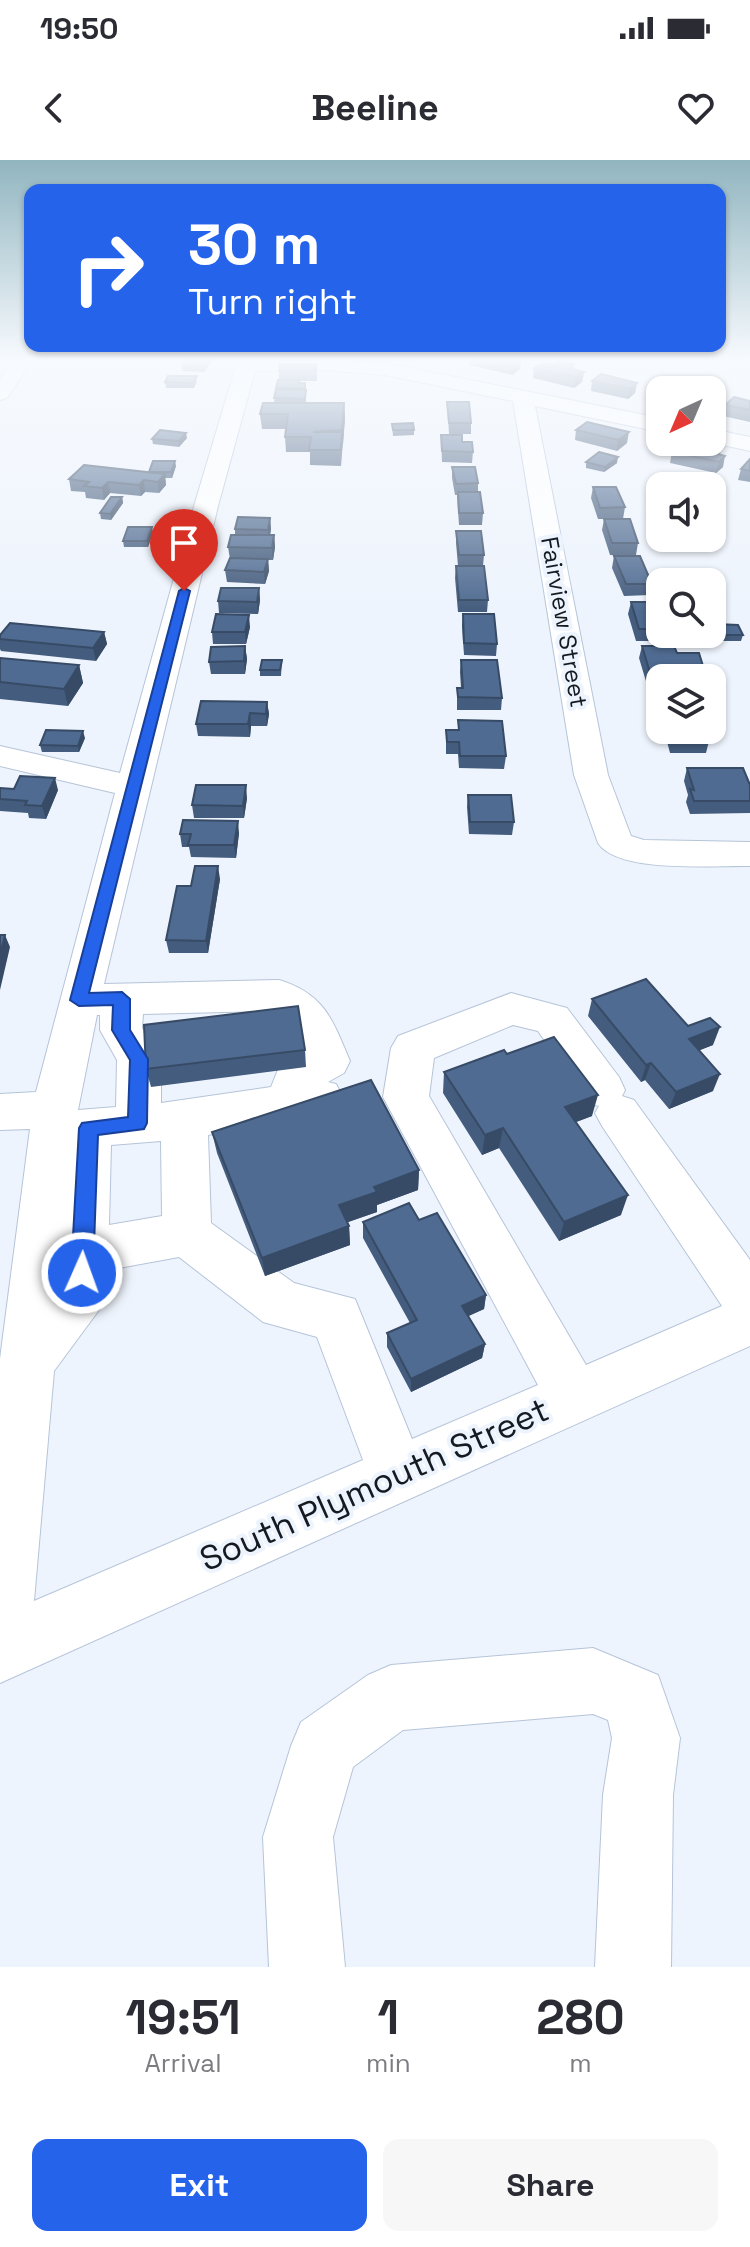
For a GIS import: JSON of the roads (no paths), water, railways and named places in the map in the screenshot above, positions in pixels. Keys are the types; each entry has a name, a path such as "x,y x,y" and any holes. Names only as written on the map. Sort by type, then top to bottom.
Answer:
{"street":[{"path":"0,1624 13,1373 65,1123 79,1000 225,443"},
{"name":"Fairview Street","path":"531,443 591,775 616,843 641,852 750,854"},
{"path":"0,756 134,787"},
{"path":"79,1000 279,995 310,1017 328,1061 295,1079 292,1100"},
{"path":"122,999 121,1030 139,1059 161,1122 187,1234 282,1305 336,1316 397,1475"},
{"path":"574,1397 406,1097 413,1048 511,1009 552,1019 750,1303"},
{"path":"0,1112 65,1123 161,1122 339,1094"},
{"path":"13,1373 81,1293 82,1252 65,1123"},
{"path":"82,1252 187,1234"},
{"name":"South Plymouth Street","path":"0,1651 750,1320"},
{"path":"307,1967 298,1837 325,1746 391,1698 593,1681 635,1698 646,1738 638,1795 633,1967"}]}
